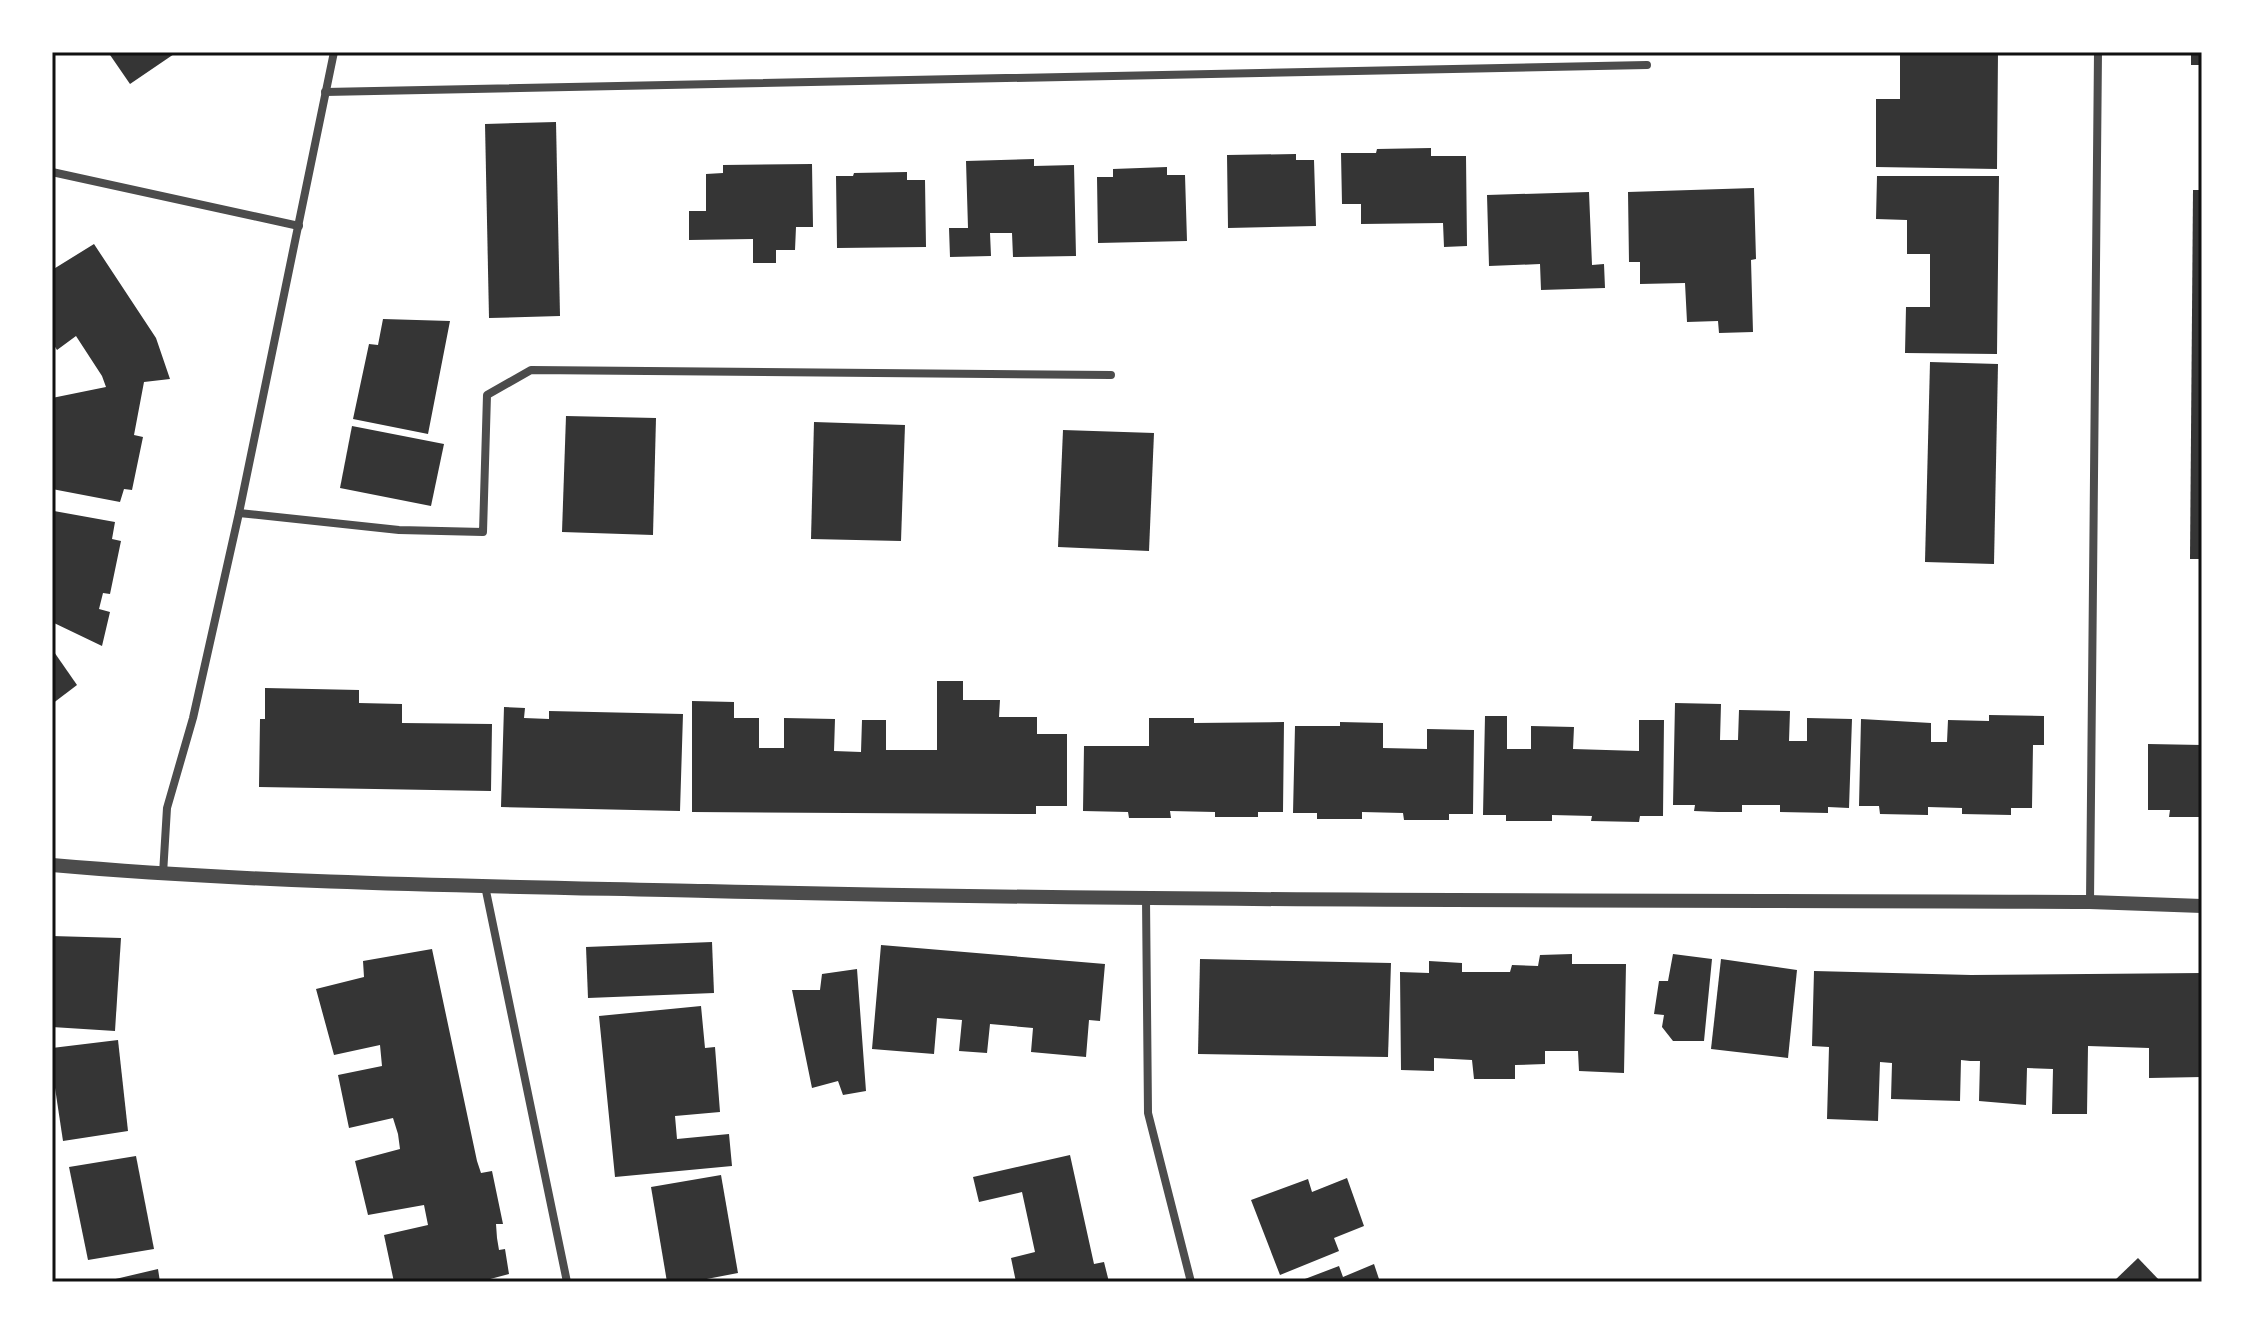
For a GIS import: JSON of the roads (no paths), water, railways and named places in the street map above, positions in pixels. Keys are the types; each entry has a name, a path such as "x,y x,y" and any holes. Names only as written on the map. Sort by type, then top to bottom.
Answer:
{"street":[{"path":"163,874 167,808 193,718 239,513 334,52"},
{"path":"2090,902 2098,52"},
{"path":"325,92 1647,65"},
{"path":"52,172 299,226"},
{"path":"239,513 399,530 483,532 487,395 531,370 1111,375"},
{"path":"52,865 163,874 485,886 1146,899 2090,902 2202,906"},
{"path":"485,886 567,1282"},
{"path":"1146,899 1148,1113 1191,1282"}]}
